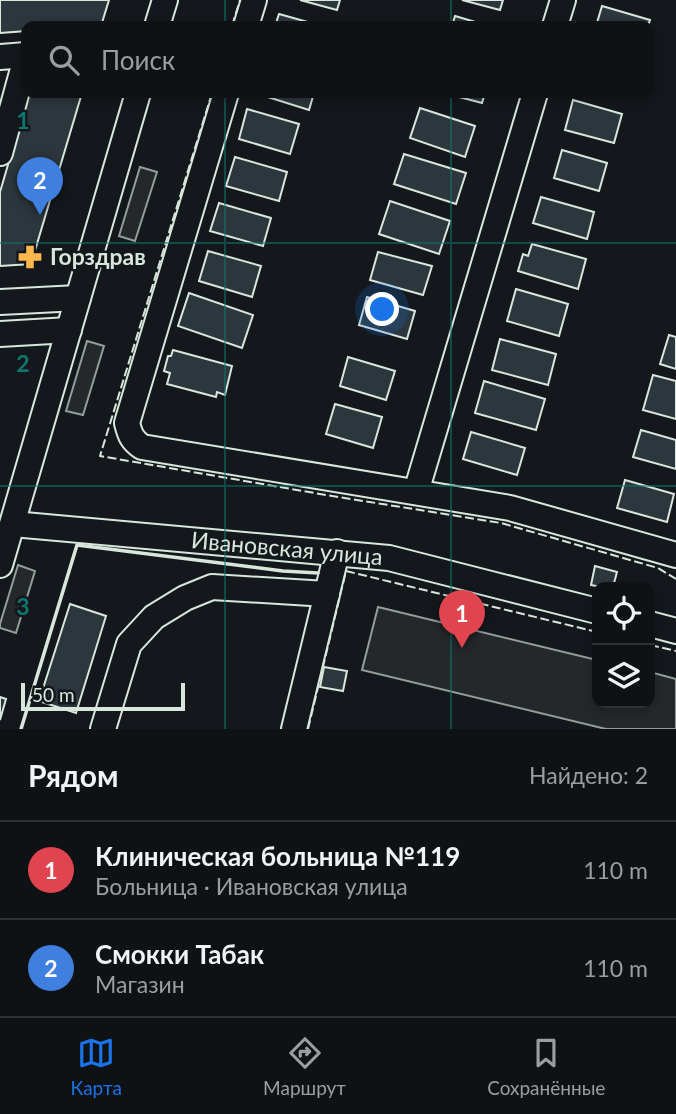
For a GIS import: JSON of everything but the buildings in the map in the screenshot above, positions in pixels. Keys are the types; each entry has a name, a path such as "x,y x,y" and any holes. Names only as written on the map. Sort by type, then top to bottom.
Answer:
{"street":[{"path":"159,21 165,0"},
{"path":"248,21 254,0"},
{"path":"557,21 563,0"},
{"path":"0,57 21,56"},
{"path":"0,153 21,75"},
{"path":"0,565 137,98"},
{"path":"224,98 127,423 133,441 142,447 510,508 676,555"},
{"path":"415,492 533,98"},
{"path":"0,302 78,298"},
{"path":"0,334 69,330"},
{"name":"Ивановская улица","path":"12,524 389,558 592,610"},
{"path":"295,729 337,552"},
{"path":"103,729 128,644 154,617 186,598 212,587 327,594"},
{"path":"655,625 676,631"}],"shaded area":[{"path":"140,167 157,172 135,241 119,236"},
{"path":"87,341 104,346 83,415 66,411"},
{"path":"18,565 35,571 16,633 0,628 0,624"},
{"path":"378,607 592,659 592,708 655,708 655,673 676,679 676,729 606,729 362,670"}],"fence":[{"path":"234,21 240,0"},
{"path":"210,98 100,456 501,523 658,568 676,579"},
{"path":"308,729 346,571 592,631"},
{"path":"655,646 676,651"}],"wall":[{"path":"21,729 77,545 318,573"}],"place":[{"name":"Смокки Табак","path":"40,215"},
{"name":"Горздрав","path":"30,257"},
{"name":"Клиническая больница №119","path":"462,648"}]}
